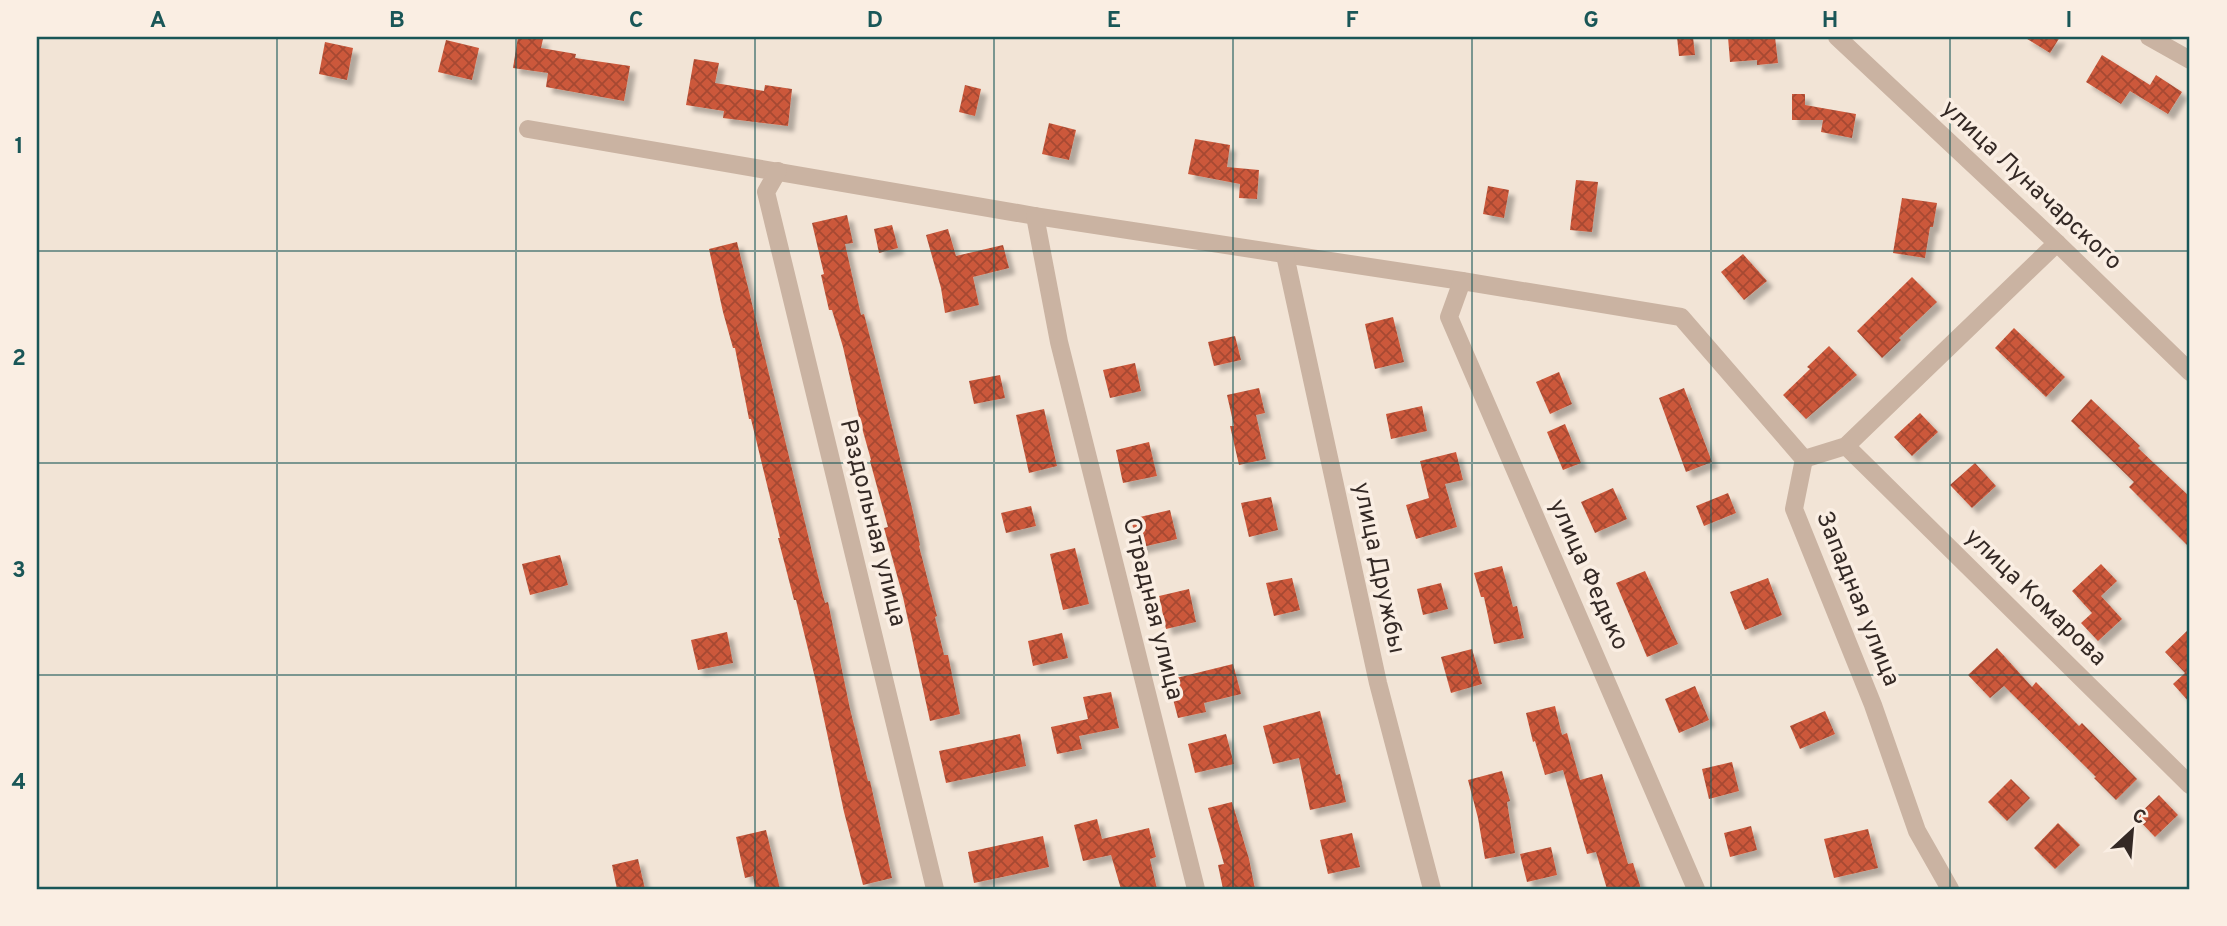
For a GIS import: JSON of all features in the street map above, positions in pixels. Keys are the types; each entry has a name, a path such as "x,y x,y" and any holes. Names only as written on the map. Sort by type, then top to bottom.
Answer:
{"street":[{"name":"улица Луначарского","path":"1837,37 2190,372"},
{"path":"2158,39 2190,60"},
{"path":"528,129 1035,216 1681,317 1804,459 1846,446 2057,243"},
{"name":"Раздольная улица","path":"778,171 766,192 935,889"},
{"name":"Отрадная улица","path":"1035,216 1059,342 1196,889"},
{"name":"улица Дружбы","path":"1285,255 1378,683 1432,889"},
{"name":"улица Федько","path":"1462,281 1449,317 1696,889"},
{"name":"улица Комарова","path":"1846,446 2190,785"},
{"name":"Западная улица","path":"1804,459 1794,509 1873,705 1917,831 1950,889"}],"building":[{"path":"518,37 543,39 541,48 576,54 575,58 630,66 624,101 546,87 548,73 513,68"},
{"path":"1677,37 1693,37 1695,55 1679,56"},
{"path":"1728,37 1775,37 1778,63 1757,65 1757,60 1730,62"},
{"path":"2024,37 2060,37 2050,53"},
{"path":"446,40 479,48 472,80 438,72"},
{"path":"325,42 353,48 347,80 319,74"},
{"path":"2102,55 2150,85 2156,75 2182,92 2168,114 2130,91 2121,104 2086,82"},
{"path":"694,59 719,63 715,83 764,91 765,85 792,89 788,126 723,118 724,111 686,105"},
{"path":"965,85 981,89 975,116 959,112"},
{"path":"1792,94 1805,94 1805,105 1856,114 1852,138 1821,132 1823,120 1792,120"},
{"path":"1049,123 1076,130 1069,160 1042,154"},
{"path":"1195,139 1230,145 1227,167 1259,170 1257,199 1239,198 1240,184 1188,174"},
{"path":"1576,180 1598,182 1592,232 1570,230"},
{"path":"1488,186 1509,190 1504,218 1483,214"},
{"path":"1902,198 1937,203 1925,258 1893,253"},
{"path":"847,215 853,243 845,244 861,315 864,314 874,353 960,714 930,721 903,597 884,528 888,527 843,347 832,310 829,310 812,223"},
{"path":"892,225 898,248 879,253 874,229"},
{"path":"948,229 956,256 1003,245 1009,268 973,277 979,305 945,313 926,235"},
{"path":"737,242 816,568 825,603 828,602 850,709 892,878 863,885 709,249"},
{"path":"1743,254 1767,281 1744,300 1721,272"},
{"path":"1912,277 1937,302 1882,358 1857,331"},
{"path":"1393,317 1404,362 1375,369 1365,324"},
{"path":"2014,328 2065,377 2046,397 1995,348"},
{"path":"1235,336 1241,360 1214,366 1208,342"},
{"path":"1829,346 1857,375 1806,419 1783,395"},
{"path":"1135,363 1141,391 1110,398 1103,370"},
{"path":"1559,372 1572,404 1550,414 1536,382"},
{"path":"1000,375 1005,398 974,404 969,381"},
{"path":"1259,388 1265,413 1256,415 1266,459 1239,465 1230,426 1234,426 1227,395"},
{"path":"1684,388 1712,462 1686,472 1659,398"},
{"path":"2091,399 2190,497 2190,548 2129,487 2134,482 2071,421"},
{"path":"1422,406 1427,431 1391,439 1386,414"},
{"path":"1044,409 1057,466 1029,473 1016,415"},
{"path":"1920,413 1938,432 1912,456 1894,437"},
{"path":"1565,424 1581,463 1563,470 1547,432"},
{"path":"1149,442 1157,476 1123,483 1116,450"},
{"path":"1456,452 1463,480 1445,484 1457,527 1416,539 1406,505 1429,498 1420,461"},
{"path":"1975,463 1996,486 1972,508 1950,485"},
{"path":"1613,488 1627,519 1595,533 1581,502"},
{"path":"1728,493 1736,513 1704,526 1696,506"},
{"path":"1271,497 1278,530 1249,537 1241,503"},
{"path":"1031,506 1036,526 1006,533 1001,513"},
{"path":"1170,510 1177,539 1138,548 1131,519"},
{"path":"1075,548 1089,604 1063,610 1050,554"},
{"path":"560,555 568,585 530,595 522,564"},
{"path":"2101,564 2117,581 2101,596 2122,619 2098,641 2081,623 2092,613 2072,591"},
{"path":"1502,566 1513,607 1517,606 1524,638 1494,644 1484,597 1481,597 1474,573"},
{"path":"1645,571 1678,644 1647,657 1616,583"},
{"path":"1292,578 1300,610 1274,616 1266,583"},
{"path":"1768,578 1782,615 1745,630 1730,592"},
{"path":"1441,583 1448,609 1423,615 1417,589"},
{"path":"1189,589 1196,622 1166,629 1159,596"},
{"path":"2190,628 2190,703 2173,684 2185,673 2165,652"},
{"path":"727,632 733,663 698,670 691,640"},
{"path":"1062,633 1068,658 1033,666 1028,641"},
{"path":"1997,648 2032,687 2036,682 2079,726 2082,723 2137,779 2116,800 2004,686 1990,698 1968,675"},
{"path":"1472,649 1482,684 1451,693 1441,657"},
{"path":"1233,664 1241,694 1204,703 1206,712 1178,718 1168,680"},
{"path":"1695,686 1709,720 1679,733 1665,699"},
{"path":"1111,692 1119,728 1079,736 1082,749 1057,754 1051,727 1088,719 1083,697"},
{"path":"1555,706 1562,735 1567,733 1580,780 1602,774 1628,864 1633,863 1641,889 1607,889 1596,852 1587,854 1563,770 1545,775 1526,713"},
{"path":"1320,711 1336,775 1340,774 1346,802 1310,810 1299,758 1273,764 1263,726"},
{"path":"1825,711 1835,734 1800,749 1790,726"},
{"path":"1020,734 1026,766 946,783 939,751"},
{"path":"1226,734 1234,764 1195,773 1188,744"},
{"path":"1732,762 1739,791 1709,799 1702,769"},
{"path":"1502,771 1510,801 1507,802 1515,853 1485,859 1468,780"},
{"path":"2011,779 2030,798 2007,821 1988,802"},
{"path":"2159,795 2178,815 2155,837 2136,817"},
{"path":"1232,802 1255,889 1223,889 1218,865 1224,864 1208,808"},
{"path":"1097,819 1102,839 1149,828 1156,857 1150,859 1157,889 1121,889 1111,855 1083,861 1074,825"},
{"path":"2058,823 2080,845 2055,869 2034,848"},
{"path":"1751,826 1757,850 1730,857 1724,833"},
{"path":"1868,829 1878,868 1834,878 1824,839"},
{"path":"766,830 780,889 756,889 753,876 745,878 736,837"},
{"path":"1352,833 1360,867 1328,874 1320,840"},
{"path":"1043,836 1049,867 974,883 968,852"},
{"path":"1551,847 1557,875 1527,882 1520,854"},
{"path":"638,859 645,889 617,889 612,865"}]}
